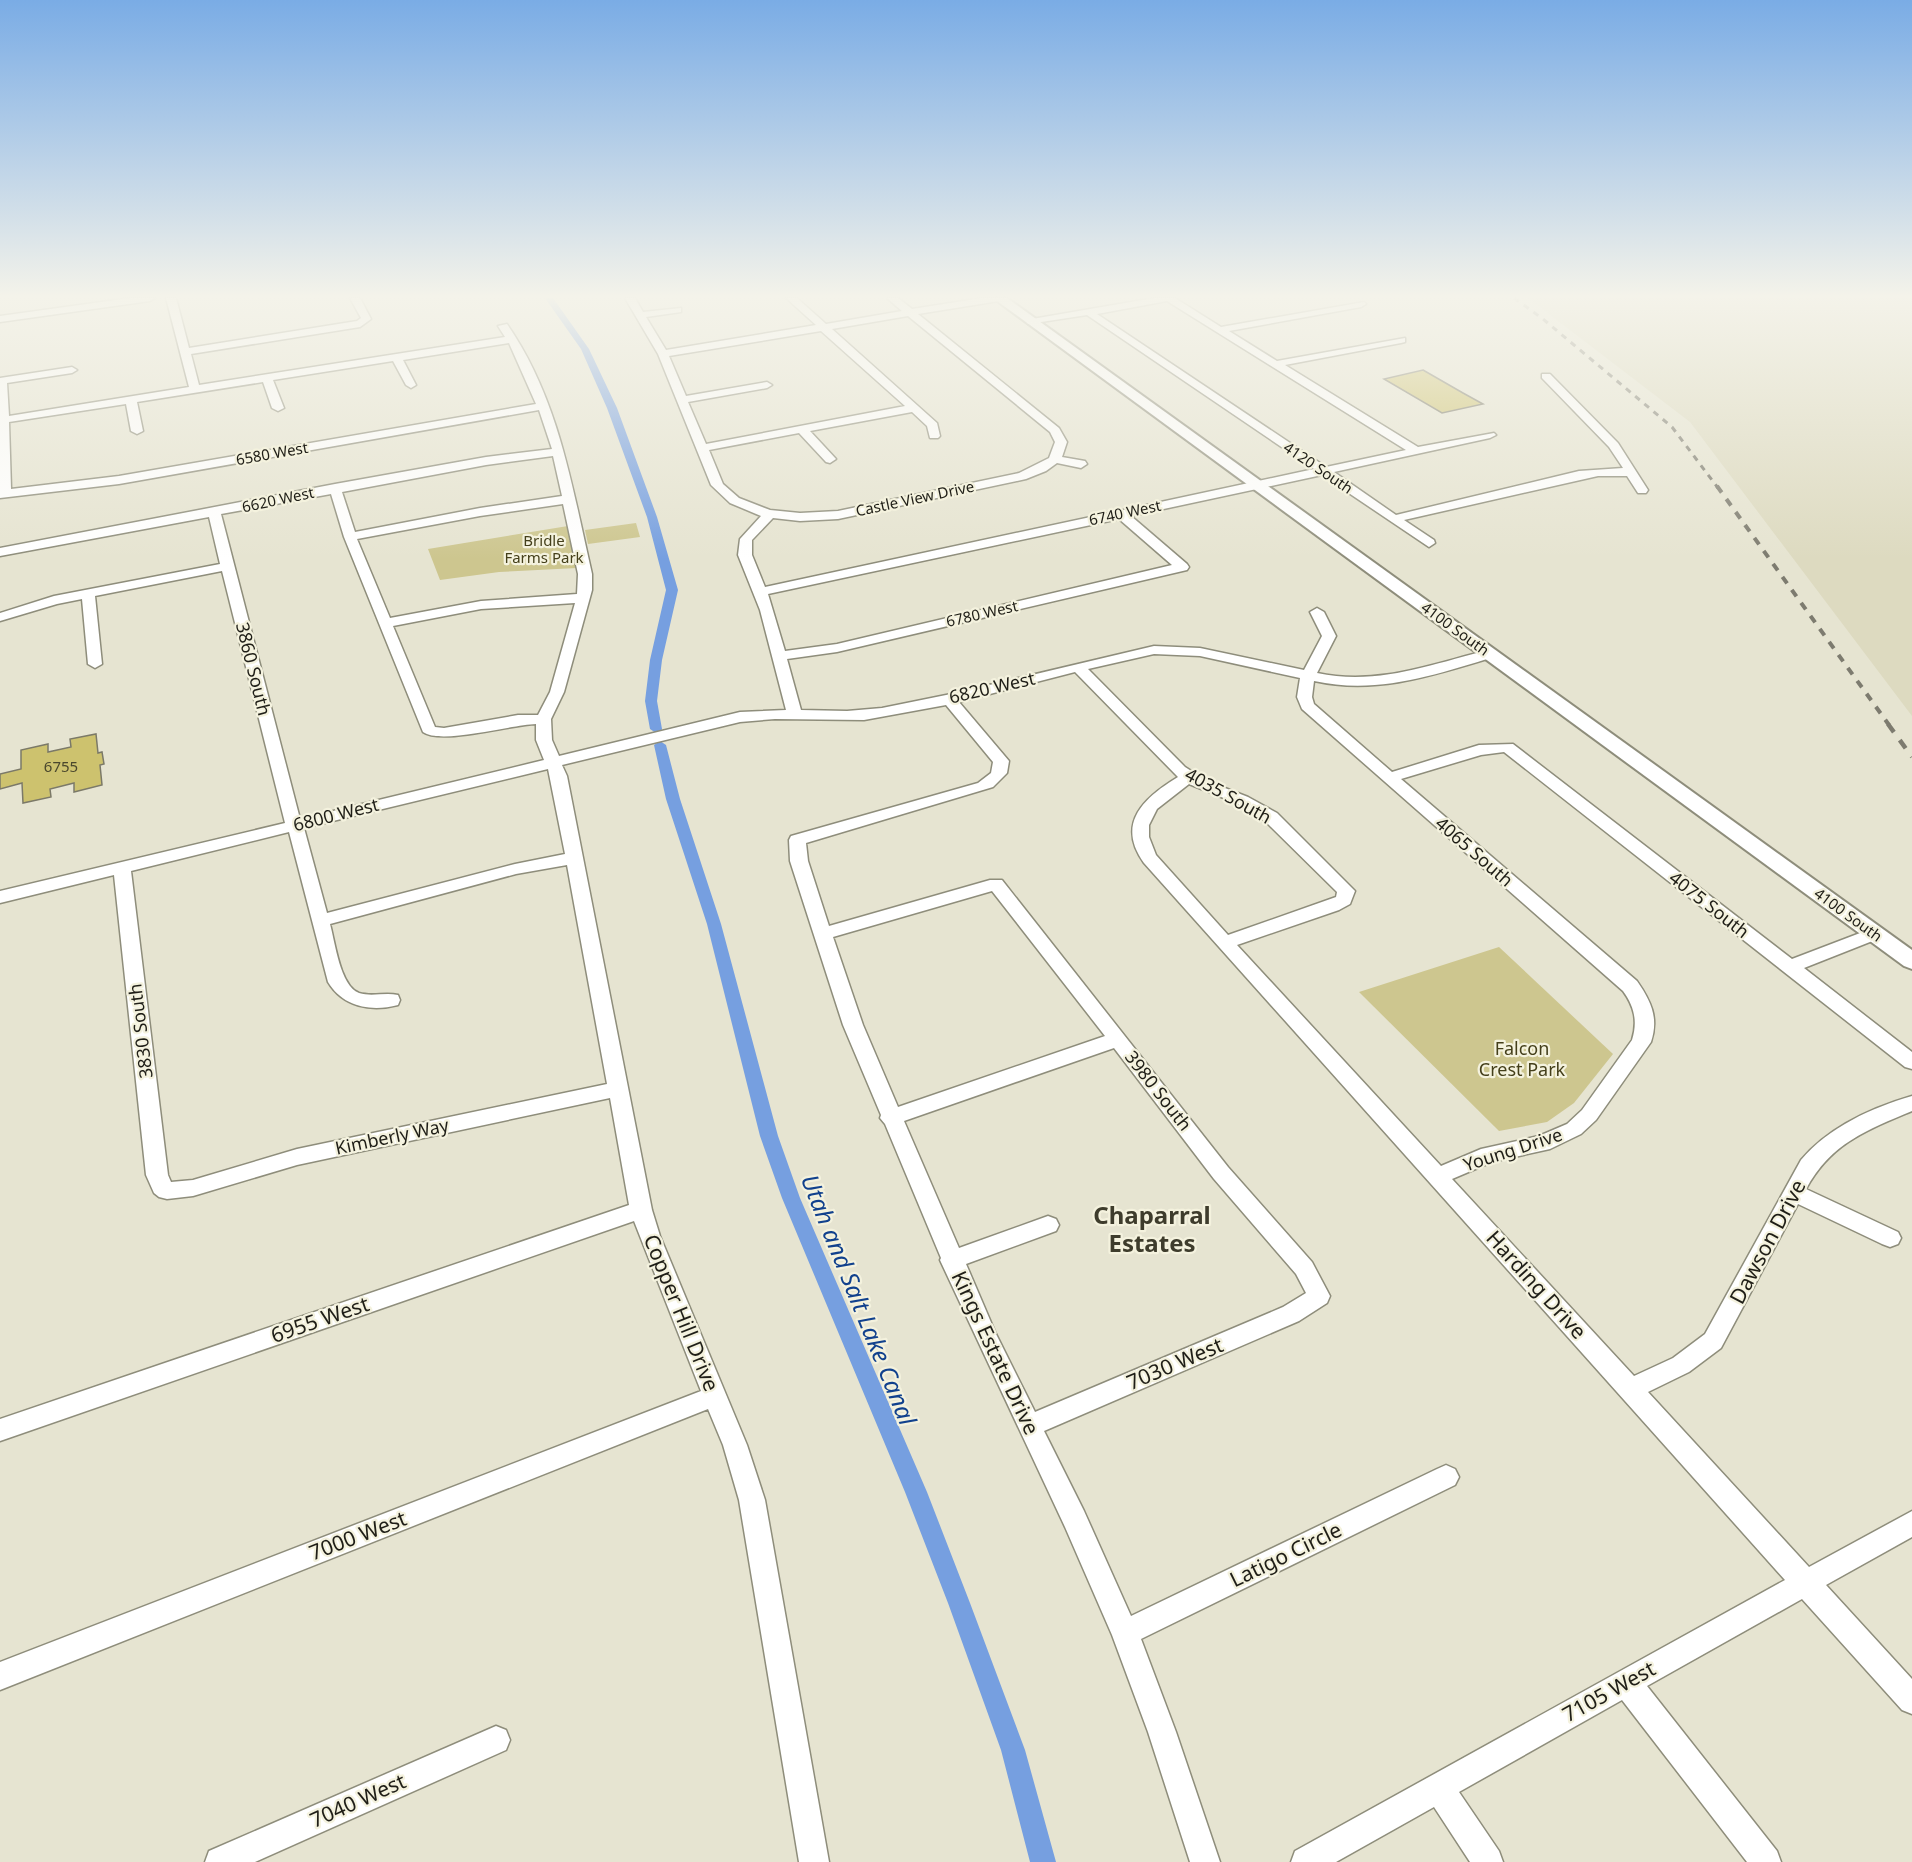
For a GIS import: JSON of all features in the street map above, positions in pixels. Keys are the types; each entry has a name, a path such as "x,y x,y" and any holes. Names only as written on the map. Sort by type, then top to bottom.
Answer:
{"main road":[{"name":"4100 South","path":"1119,385 1912,961"}],"street":[{"path":"2,385 2,494"},
{"path":"194,385 195,390"},
{"path":"3,420 226,385"},
{"path":"270,385 278,408"},
{"path":"335,488 350,537 426,727 434,733 450,732 524,719 543,718 557,692 582,598 585,574 551,426 533,385"},
{"path":"676,385 717,485 725,495 744,506 770,514 751,533 744,546 745,555 760,592 780,656 794,713"},
{"path":"682,400 767,385"},
{"path":"889,385 933,425 934,436"},
{"path":"999,385 1054,430 1060,438 1061,447 1055,459 1081,464"},
{"name":"4120 South","path":"1199,385 1429,543"},
{"path":"1310,385 1418,452"},
{"path":"1555,385 1596,424 1627,463 1642,490"},
{"path":"131,400 136,431"},
{"name":"6580 West","path":"2,494 119,480 542,406"},
{"path":"702,448 914,408"},
{"path":"801,429 830,459"},
{"name":"6740 West","path":"760,592 1490,435"},
{"name":"6620 West","path":"0,552 335,488 497,459 556,452"},
{"name":"Castle View Drive","path":"770,514 810,517 846,513 1014,478 1037,470 1055,459"},
{"path":"1394,519 1579,475 1598,472 1631,472"},
{"path":"350,537 480,512 569,499"},
{"name":"3860 South","path":"214,512 333,972 343,991 359,999 391,1000"},
{"name":"6780 West","path":"780,656 828,650 1182,567 1121,514"},
{"path":"0,616 37,604 228,566"},
{"path":"88,594 95,664"},
{"path":"386,623 481,605 582,598"},
{"name":"4065 South","path":"1317,612 1329,636 1303,695 1307,706 1630,986 1646,1013 1646,1031"},
{"name":"6820 West","path":"672,734 765,713 832,716 880,713 1147,651 1182,649 1338,682 1378,684 1490,654"},
{"name":"4035 South","path":"1078,668 1189,777 1242,800 1271,817 1343,887 1347,894 1344,900 1332,906 1226,942"},
{"name":"Kings Estate Drive","path":"948,698 1001,761 1001,769 997,776 974,790 797,840 799,861 853,1025 890,1118 951,1260 1075,1520 1125,1633 1162,1732 1205,1862"},
{"name":"Copper Hill Drive","path":"543,718 542,734 559,776 641,1210 649,1236 735,1445 752,1500 814,1862"},
{"name":"6800 West","path":"0,897 672,734"},
{"name":"4075 South","path":"1388,778 1479,750 1507,747 1912,1062"},
{"name":"Harding Drive","path":"1189,777 1153,801 1143,817 1141,830 1144,850 1162,873 1808,1582 1911,1699"},
{"path":"320,921 515,869 575,858"},
{"name":"3830 South","path":"122,868 157,1175 167,1191"},
{"name":"3980 South","path":"822,934 996,884 1221,1173 1304,1268 1319,1296"},
{"path":"1790,967 1874,934"},
{"name":"Young Drive","path":"1437,1176 1488,1155 1543,1143 1574,1129 1589,1115 1641,1042 1646,1031"},
{"path":"890,1118 1118,1039"},
{"name":"Kimberly Way","path":"167,1191 194,1188 297,1157 619,1089"},
{"name":"Dawson Drive","path":"1631,1389 1687,1362 1713,1341 1808,1166 1824,1146 1847,1132 1912,1103"},
{"path":"1795,1193 1890,1238"},
{"name":"6955 West","path":"0,1430 641,1210"},
{"path":"951,1260 1048,1225"},
{"name":"7030 West","path":"1029,1426 1291,1314 1319,1296"},
{"name":"7000 West","path":"0,1676 715,1396"},
{"name":"Latigo Circle","path":"1125,1633 1446,1477"},
{"name":"7105 West","path":"1306,1862 1912,1523"},
{"path":"1626,1682 1766,1862"},
{"name":"7040 West","path":"220,1862 496,1740"},
{"path":"1438,1787 1488,1862"}],"shaded area":[{"path":"1642,385 1912,385 1912,716 1690,422"}],"green space":[{"name":"Bridle Farms Park","path":"636,523 640,537 588,544 585,530"},
{"name":"Bridle Farms Park","path":"568,526 577,568 499,572 440,580 428,549"},
{"name":"Falcon Crest Park","path":"1499,947 1613,1054 1574,1103 1547,1122 1499,1131 1359,992"}],"building":[{"path":"1394,385 1449,385 1483,404 1442,413"},
{"path":"96,734 98,753 102,752 104,764 100,765 102,785 74,792 74,783 50,789 51,797 23,803 22,783 0,789 0,774 21,769 21,750 48,744 48,752 71,747 70,739"}],"waterway":[{"name":"Utah and Salt Lake Canal","path":"601,385 652,517 672,590 656,660 651,701 656,729"},
{"name":"Utah and Salt Lake Canal","path":"660,745 673,799 714,924 769,1136 791,1198 916,1492 959,1603 1013,1750 1043,1862"}],"railway":[{"path":"1622,385 1672,427 1718,488"},
{"path":"1717,486 1889,725"},
{"path":"1888,724 1912,757"}],"district":[{"name":"Chaparral Estates","path":"1152,1230"}]}
